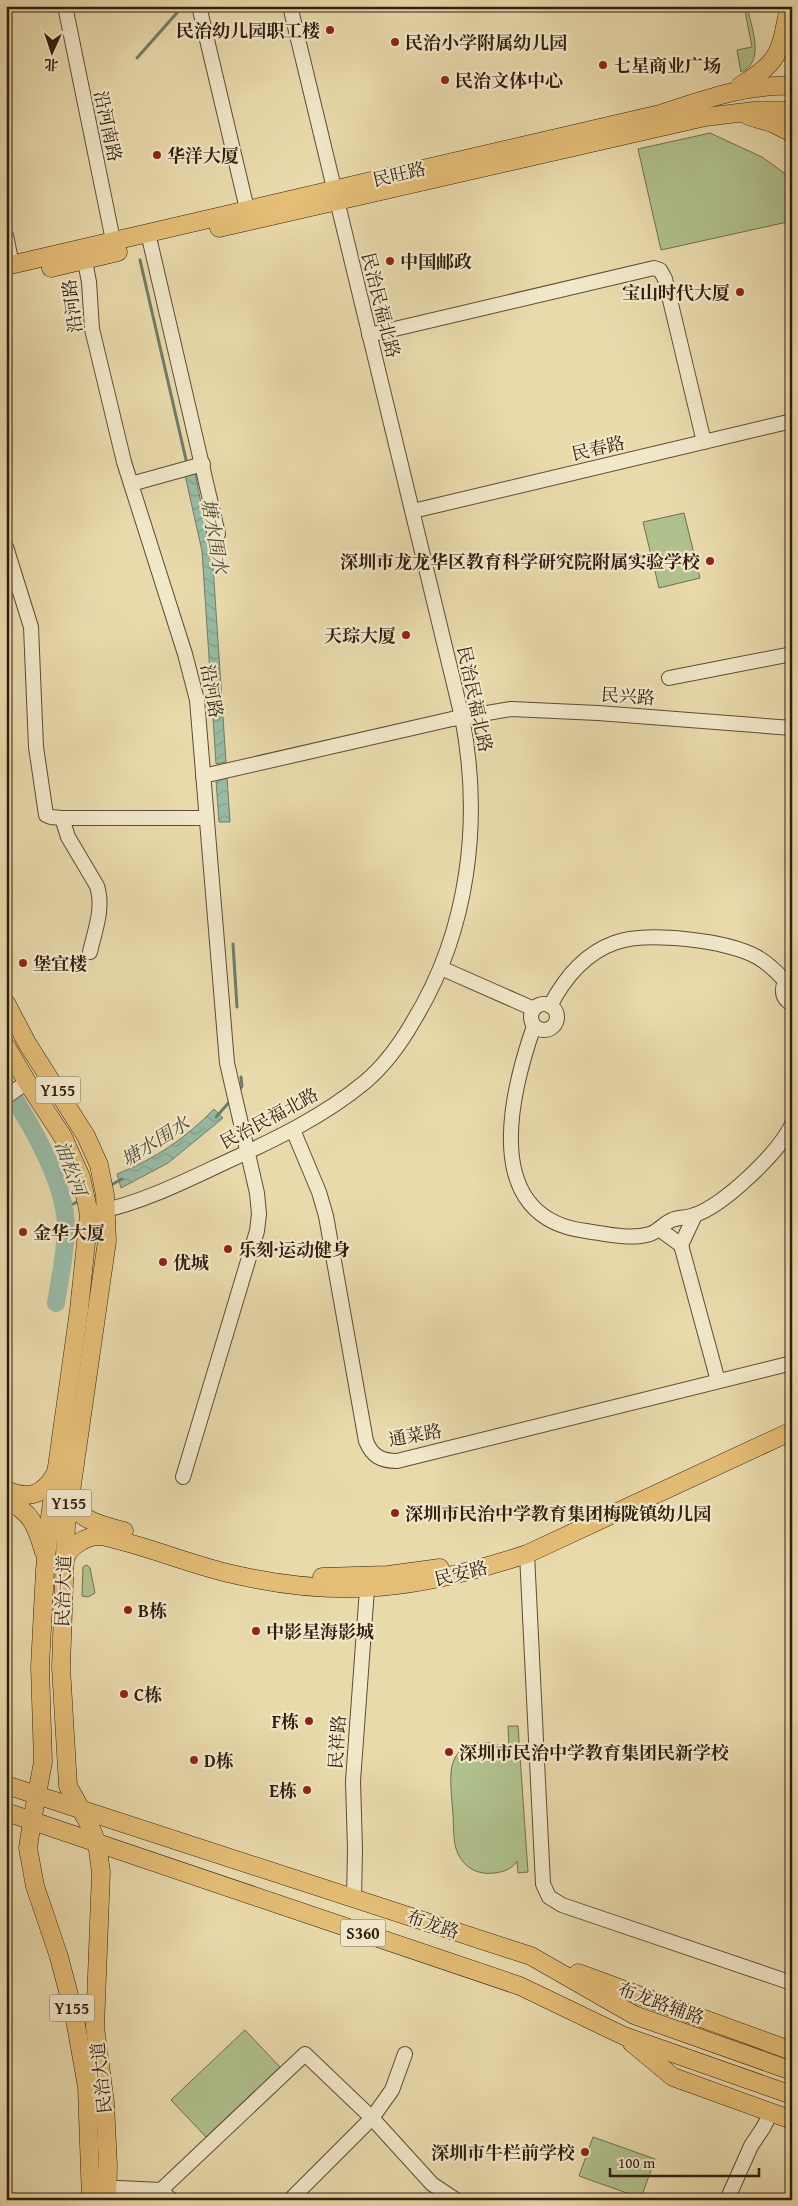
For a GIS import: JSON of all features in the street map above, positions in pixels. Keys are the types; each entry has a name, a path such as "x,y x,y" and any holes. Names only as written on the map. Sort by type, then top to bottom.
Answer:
{"main road":[{"path":"729,93 766,69 773,61 790,11"},
{"name":"民旺路","path":"8,269 84,254 336,195 660,114 729,93 768,85 792,86"},
{"name":"民旺路","path":"150,238 247,210 336,195 731,112 792,111"},
{"path":"731,112 772,123 792,132"},
{"name":"民治大道","path":"6,1003 26,1044 86,1136 99,1166 105,1195 107,1241 70,1498 64,1561 61,1667 64,1744 68,1786 97,1843 101,1872 96,2027 105,2103 99,2194"},
{"name":"民治大道","path":"6,1046 16,1090 63,1137 87,1202 79,1310 56,1471 46,1560 40,1667 44,1762 28,1848 36,1886 59,1957 74,2014 87,2087 99,2194"},
{"name":"民安路","path":"110,1533 284,1574 336,1578 388,1575 447,1567 497,1553 570,1522 792,1418"},
{"name":"民安路","path":"110,1533 231,1574 302,1588 367,1589 437,1579 490,1566 526,1554 792,1431"},
{"path":"10,1497 29,1496 38,1493 46,1488 56,1471"},
{"path":"10,1497 26,1512 34,1523 46,1560"},
{"path":"70,1498 74,1508 83,1516 110,1533"},
{"path":"64,1561 69,1551 81,1542 110,1533"},
{"name":"布龙路","path":"6,1785 531,1956 634,2014 792,2071"},
{"name":"布龙路","path":"6,1812 520,1986 624,2036 792,2095"},
{"name":"布龙路辅路","path":"531,1956 792,2051"},
{"path":"624,2036 673,2077 792,2120"}],"street":[{"name":"沿河南路","path":"65,6 114,247"},
{"path":"199,6 247,210"},
{"name":"民治民福北路","path":"87,1202 105,1195 140,1200 293,1130 311,1120 366,1082 400,1043 431,992 464,890 471,836 471,781 462,717 290,6"},
{"path":"6,235 8,269"},
{"path":"150,238 193,467 218,534"},
{"name":"沿河路","path":"84,254 89,282 92,329 131,484 192,680 206,775 206,818 225,1043 231,1084 257,1193 259,1214 257,1231 183,1477"},
{"path":"369,335 654,268 660,270 665,279 704,442"},
{"name":"民春路","path":"413,511 792,421"},
{"path":"131,484 193,467"},
{"path":"6,547 31,627 33,716 45,812 48,817 206,818"},
{"path":"669,678 792,654"},
{"name":"民兴路","path":"206,775 487,712 538,709 792,728"},
{"path":"62,818 68,837 97,886 100,895 98,916 90,952"},
{"path":"550,1006 562,983 585,959 613,943 632,939 667,938 730,946 756,956 789,979 783,986 784,996 792,1004"},
{"path":"440,968 534,1009"},
{"path":"534,1026 544,1030 554,1025 557,1014 550,1006 541,1005 534,1009 531,1015 534,1026 520,1070 510,1149 516,1179 524,1197 536,1212 551,1222 579,1230 625,1236 648,1234 659,1230 671,1220 695,1215 726,1198 769,1156 792,1124"},
{"name":"通菜路","path":"293,1130 323,1203 366,1441 370,1451 377,1458 397,1461 792,1363"},
{"path":"695,1215 681,1245 718,1381"},
{"path":"659,1230 681,1245"},
{"path":"526,1554 543,1884 549,1897 562,1905 792,1983"},
{"name":"民祥路","path":"354,1898 353,1781 367,1589"},
{"path":"99,2194 166,2195 305,2054 372,2118 432,2184 456,2200"},
{"path":"290,2200 372,2118 392,2090 405,2054"},
{"path":"727,2200 751,2146 771,2113"}],"shaded area":[{"path":"744,6 747,6 755,43 755,52 749,67 741,72 737,50 752,47"},
{"path":"710,133 762,157 787,175 792,194 792,221 661,250 638,149"},
{"path":"684,513 700,578 659,588 643,522"},
{"path":"87,1565 90,1568 95,1593 88,1597 82,1596 83,1567"},
{"path":"508,1726 518,1726 528,1872 518,1873 517,1861 512,1867 504,1871 484,1873 475,1871 467,1866 456,1849 451,1772 453,1761 458,1753 472,1744 491,1743 509,1749"},
{"path":"245,2030 280,2067 206,2137 171,2100"},
{"path":"593,2137 655,2159 641,2198 579,2176"}],"water":[{"path":"195,472 213,566 226,762 216,764 202,551 185,475"},
{"path":"227,777 230,822 219,822 216,780"},
{"path":"22,1100 53,1158 41,1162 28,1130 11,1104"},
{"path":"214,1109 223,1118 168,1163 121,1188 117,1174 144,1162 169,1147"},
{"path":"61,1174 68,1197 72,1231 58,1229 59,1216 57,1204 49,1180"},
{"path":"57,1250 71,1251 62,1303 50,1302"}],"waterway":[{"name":"塘水围水","path":"137,58 183,6"},
{"name":"塘水围水","path":"140,260 187,464"},
{"name":"塘水围水","path":"233,944 237,1007"},
{"name":"塘水围水","path":"238,1092 242,1086 241,1077"},
{"name":"油松河","path":"6,1086 45,1153 60,1191 66,1226 56,1303"},
{"name":"塘水围水","path":"216,1117 232,1099"},
{"name":"塘水围水","path":"109,1186 122,1179"},
{"name":"塘水围水","path":"67,1207 79,1201"}],"place":[{"name":"民治幼儿园职工楼","path":"330,30"},
{"name":"民治小学附属幼儿园","path":"395,42"},
{"name":"七星商业广场","path":"603,65"},
{"name":"民治文体中心","path":"445,80"},
{"name":"华洋大厦","path":"157,155"},
{"name":"中国邮政","path":"390,261"},
{"name":"宝山时代大厦","path":"740,292"},
{"name":"深圳市龙龙华区教育科学研究院附属实验学校","path":"710,561"},
{"name":"天琮大厦","path":"406,635"},
{"name":"堡宜楼","path":"23,963"},
{"name":"金华大厦","path":"23,1232"},
{"name":"乐刻·运动健身","path":"228,1249"},
{"name":"优城","path":"163,1262"},
{"name":"深圳市民治中学教育集团梅陇镇幼儿园","path":"395,1513"},
{"name":"B栋","path":"128,1610"},
{"name":"中影星海影城","path":"256,1631"},
{"name":"C栋","path":"124,1694"},
{"name":"F栋","path":"309,1721"},
{"name":"深圳市民治中学教育集团民新学校","path":"449,1752"},
{"name":"D栋","path":"194,1760"},
{"name":"E栋","path":"307,1790"},
{"name":"深圳市牛栏前学校","path":"585,2152"}]}
